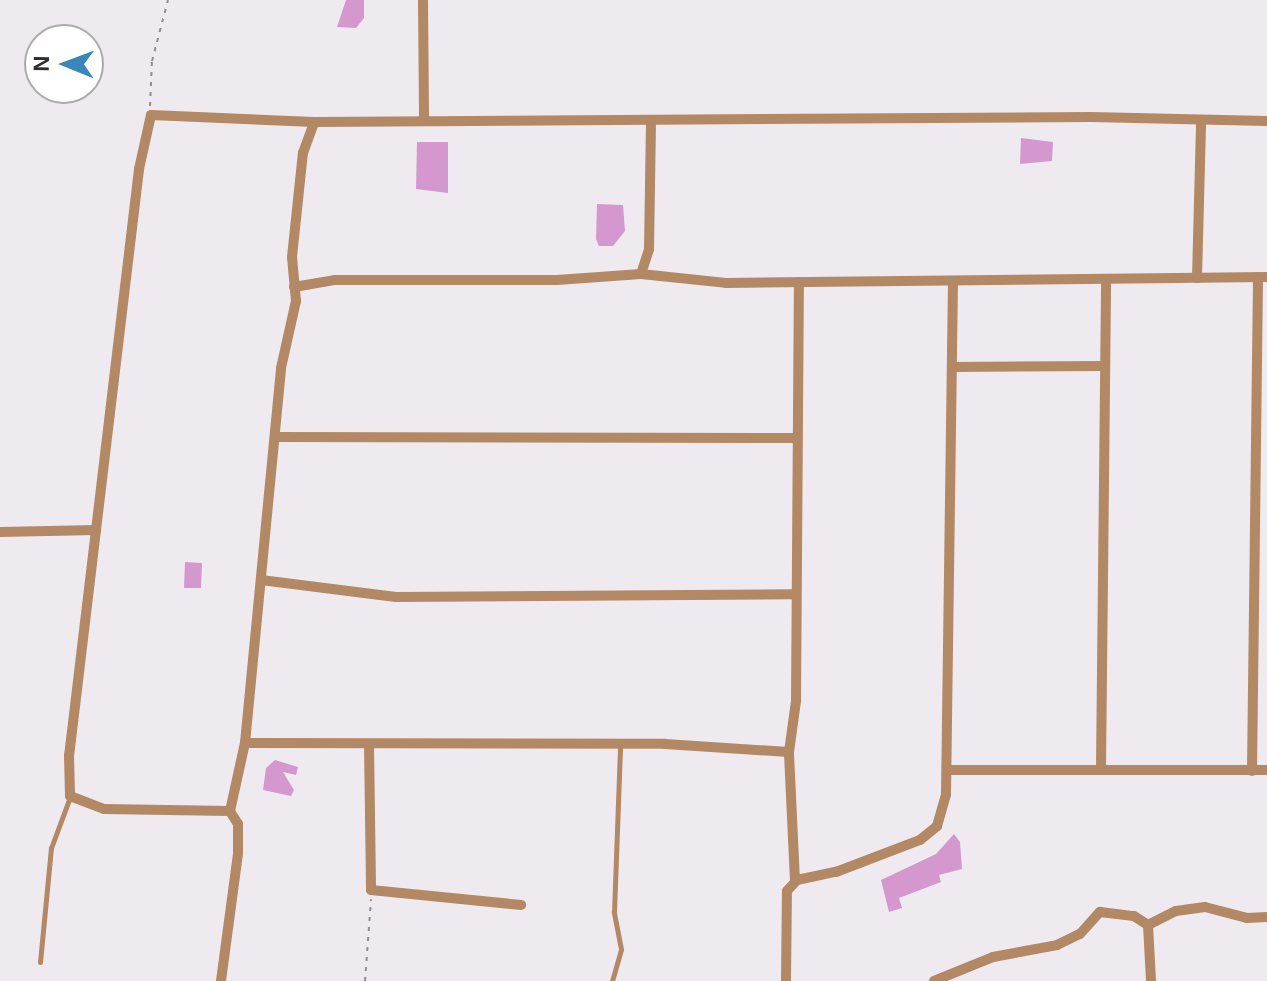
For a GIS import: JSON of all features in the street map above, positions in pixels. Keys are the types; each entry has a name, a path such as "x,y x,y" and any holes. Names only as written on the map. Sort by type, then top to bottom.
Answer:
{"street":[{"path":"423,0 424,119"},
{"path":"230,811 104,809 70,796 69,755 139,169 151,115 314,122 424,119 1267,121"},
{"path":"641,274 649,249 651,120"},
{"path":"1197,278 1201,121"},
{"path":"221,981 238,853 238,824 230,811 245,743 275,437 294,287 292,257 303,153 314,122"},
{"path":"294,287 335,280 570,280 641,274 726,283 1262,277 1252,771"},
{"path":"1101,768 1106,280"},
{"path":"795,881 789,752 796,701 793,594 799,282"},
{"path":"786,981 787,891 795,881 836,872 920,840 937,826 947,770 953,282"},
{"path":"952,367 1105,366"},
{"path":"275,437 796,438"},
{"path":"0,532 96,530"},
{"path":"261,580 396,597 793,594"},
{"path":"245,743 620,745 789,752"},
{"path":"369,744 371,890 521,905"},
{"path":"947,770 1267,770"},
{"path":"1148,925 1176,911 1205,907 1247,918 1267,917"},
{"path":"934,981 993,957 1057,945 1080,934 1100,912 1134,916 1148,925"},
{"path":"1148,925 1151,981"}],"lane":[{"path":"612,981 621,949 614,912 620,745"},
{"path":"40,962 51,848 70,796"}],"path":[{"path":"151,115 152,61 168,0"},
{"path":"365,981 371,890"}],"building":[{"path":"346,0 364,0 364,18 356,28 337,27"},
{"path":"1021,138 1053,142 1052,161 1020,164"},
{"path":"417,142 448,142 448,193 416,189"},
{"path":"597,204 623,205 625,231 613,246 599,246 596,239"},
{"path":"185,562 202,563 201,588 184,588"},
{"path":"275,760 298,767 296,775 283,772 294,790 291,796 263,790 266,768"},
{"path":"954,834 960,842 962,869 939,875 941,882 899,898 902,908 889,912 881,880 936,854"}]}
